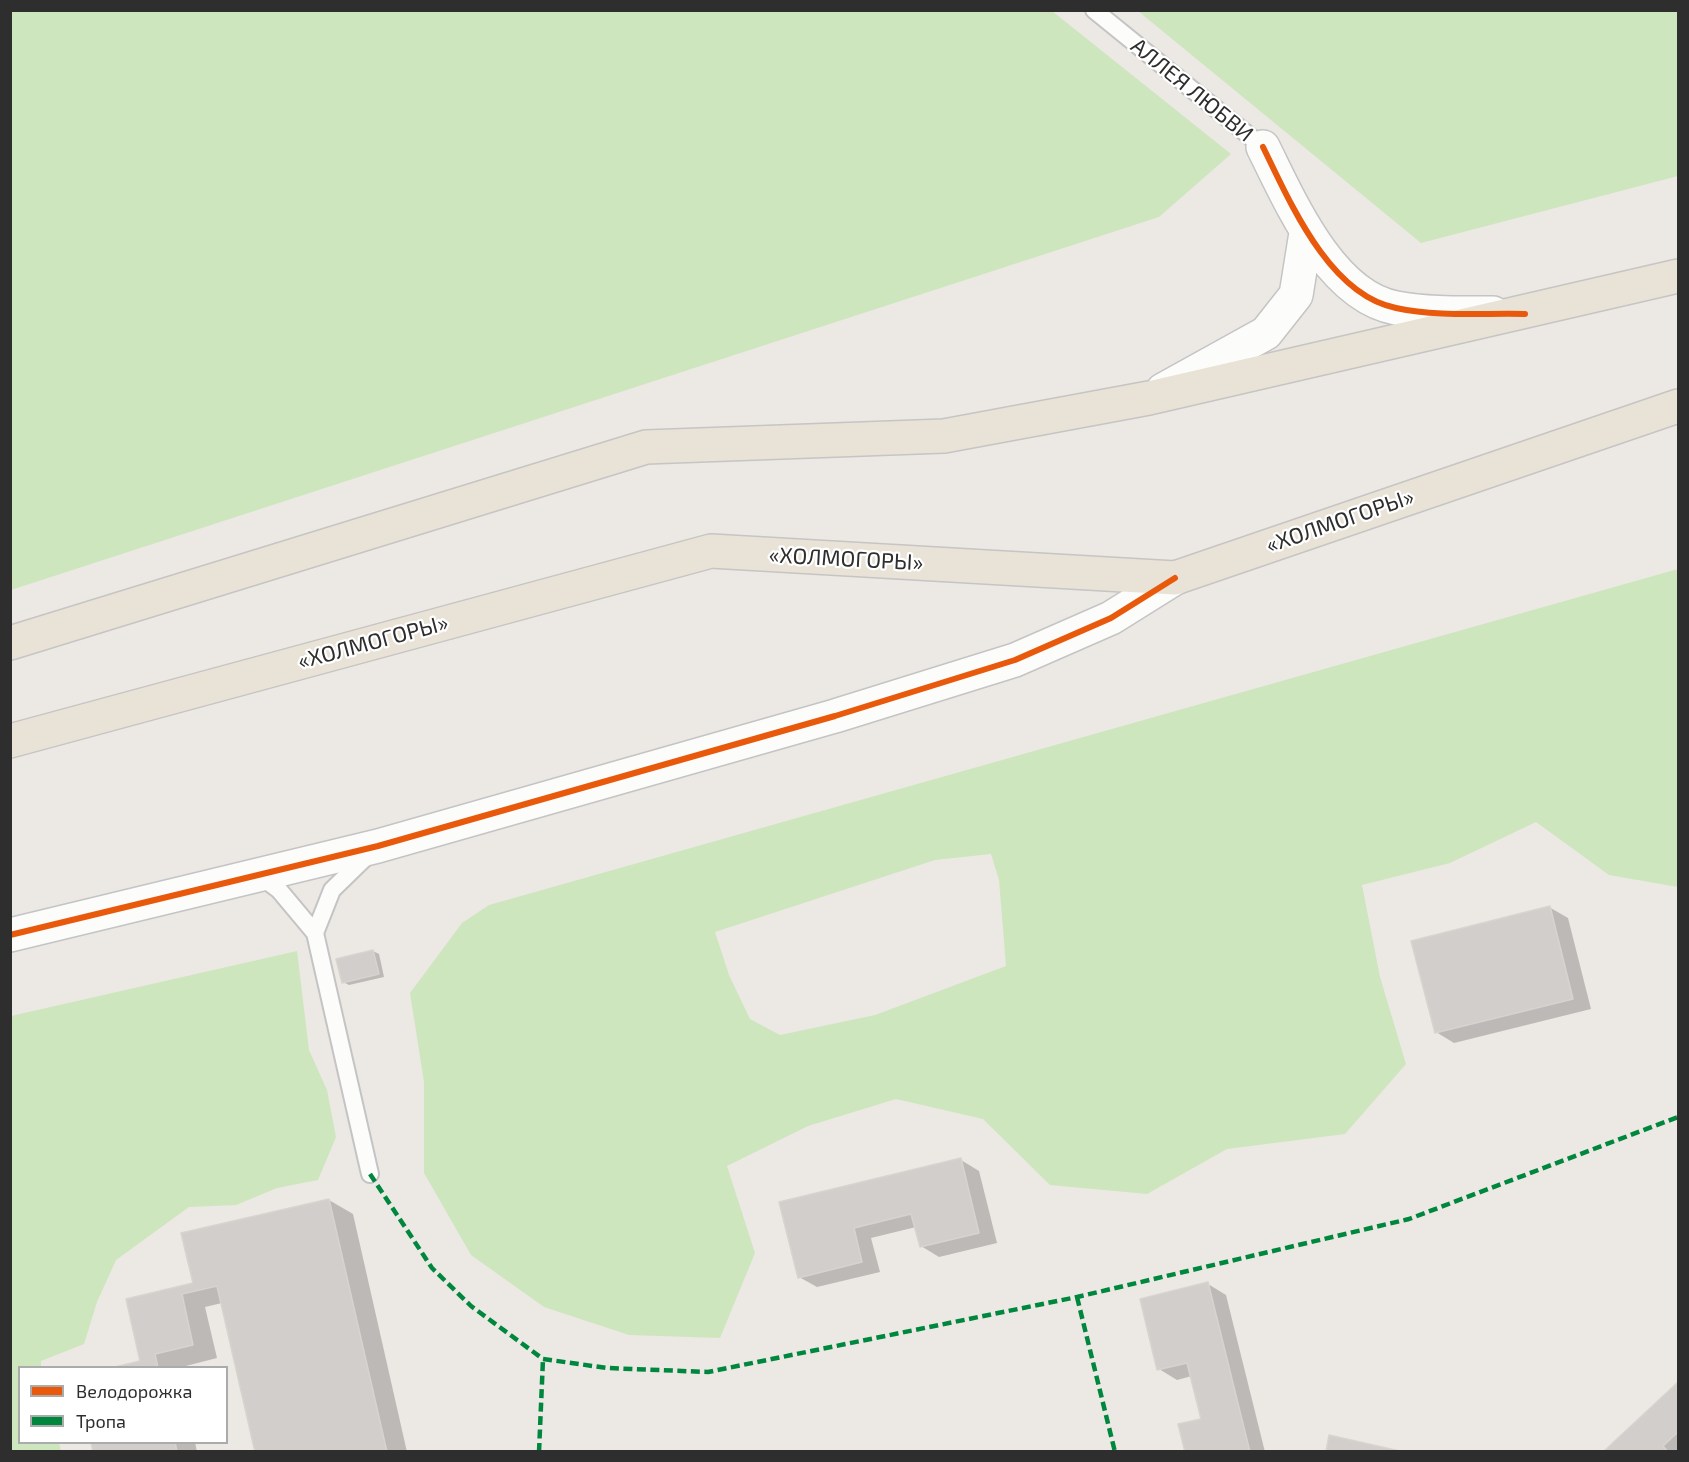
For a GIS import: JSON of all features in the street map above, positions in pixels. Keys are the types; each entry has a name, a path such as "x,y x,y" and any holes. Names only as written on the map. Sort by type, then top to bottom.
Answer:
{"highway":[{"path":"10,643 646,447 944,436 1149,398 1525,314 1678,276"},
{"name":"«ХОЛМОГОРЫ»","path":"10,741 711,551 1175,578 1678,406"}],"street":[{"path":"1263,147 1306,233 1353,289 1394,308 1525,314"},
{"path":"1149,398 1266,333 1296,295 1306,233"},
{"path":"10,935 378,846 835,716 1015,660 1111,618 1175,578"}],"lane":[{"name":"АЛЛЕЯ ЛЮБВИ","path":"1094,10 1263,147"},
{"path":"315,933 332,890 378,846"},
{"path":"259,875 279,890 315,933 370,1174"}],"green space":[{"path":"10,11 1052,11 1231,154 1159,217 11,590"},
{"path":"1138,11 1678,11 1678,176 1421,243"},
{"path":"1678,569 1678,887 1609,875 1536,822 1450,863 1362,885 1380,977 1406,1064 1345,1134 1227,1149 1147,1194 1050,1185 983,1119 896,1099 808,1126 727,1166 755,1253 720,1338 629,1335 544,1307 471,1255 424,1173 424,1082 410,993 462,923 489,905","holes":["991,854 999,880 1006,966 875,1015 780,1035 750,1019 729,975 715,932 935,860"]},
{"path":"297,951 309,1050 327,1090 336,1137 318,1180 277,1188 236,1205 189,1207 116,1260 97,1302 84,1344 41,1361 41,1366 18,1366 18,1444 59,1444 61,1451 11,1451 11,1016"}],"building":[{"path":"1550,906 1573,999 1435,1033 1411,941"},
{"path":"373,950 379,974 342,983 336,959"},
{"path":"961,1158 979,1233 920,1247 911,1214 854,1228 862,1262 798,1278 779,1202"},
{"path":"329,1199 387,1452 255,1452 217,1286 182,1294 193,1345 155,1354 158,1366 119,1366 140,1361 126,1299 193,1283 181,1233"},
{"path":"1208,1282 1250,1452 1185,1452 1178,1424 1201,1419 1187,1363 1157,1370 1140,1299"},
{"path":"1678,1382 1678,1432 1663,1446 1668,1452 1603,1452"},
{"path":"1329,1435 1404,1452 1326,1452"},
{"path":"91,1444 175,1444 177,1452 93,1452"}],"marked path":[{"path":"370,1174 432,1268 471,1306 543,1359 607,1368 708,1372 1077,1297 1409,1219 1678,1117"},
{"path":"1077,1297 1115,1452"},
{"path":"539,1452 543,1359"}],"cycle path":[{"path":"1263,147 1299,219 1314,243 1351,285 1372,300 1396,308 1428,313 1525,314"},
{"path":"10,935 378,846 835,716 1015,660 1111,618 1175,578"}]}
